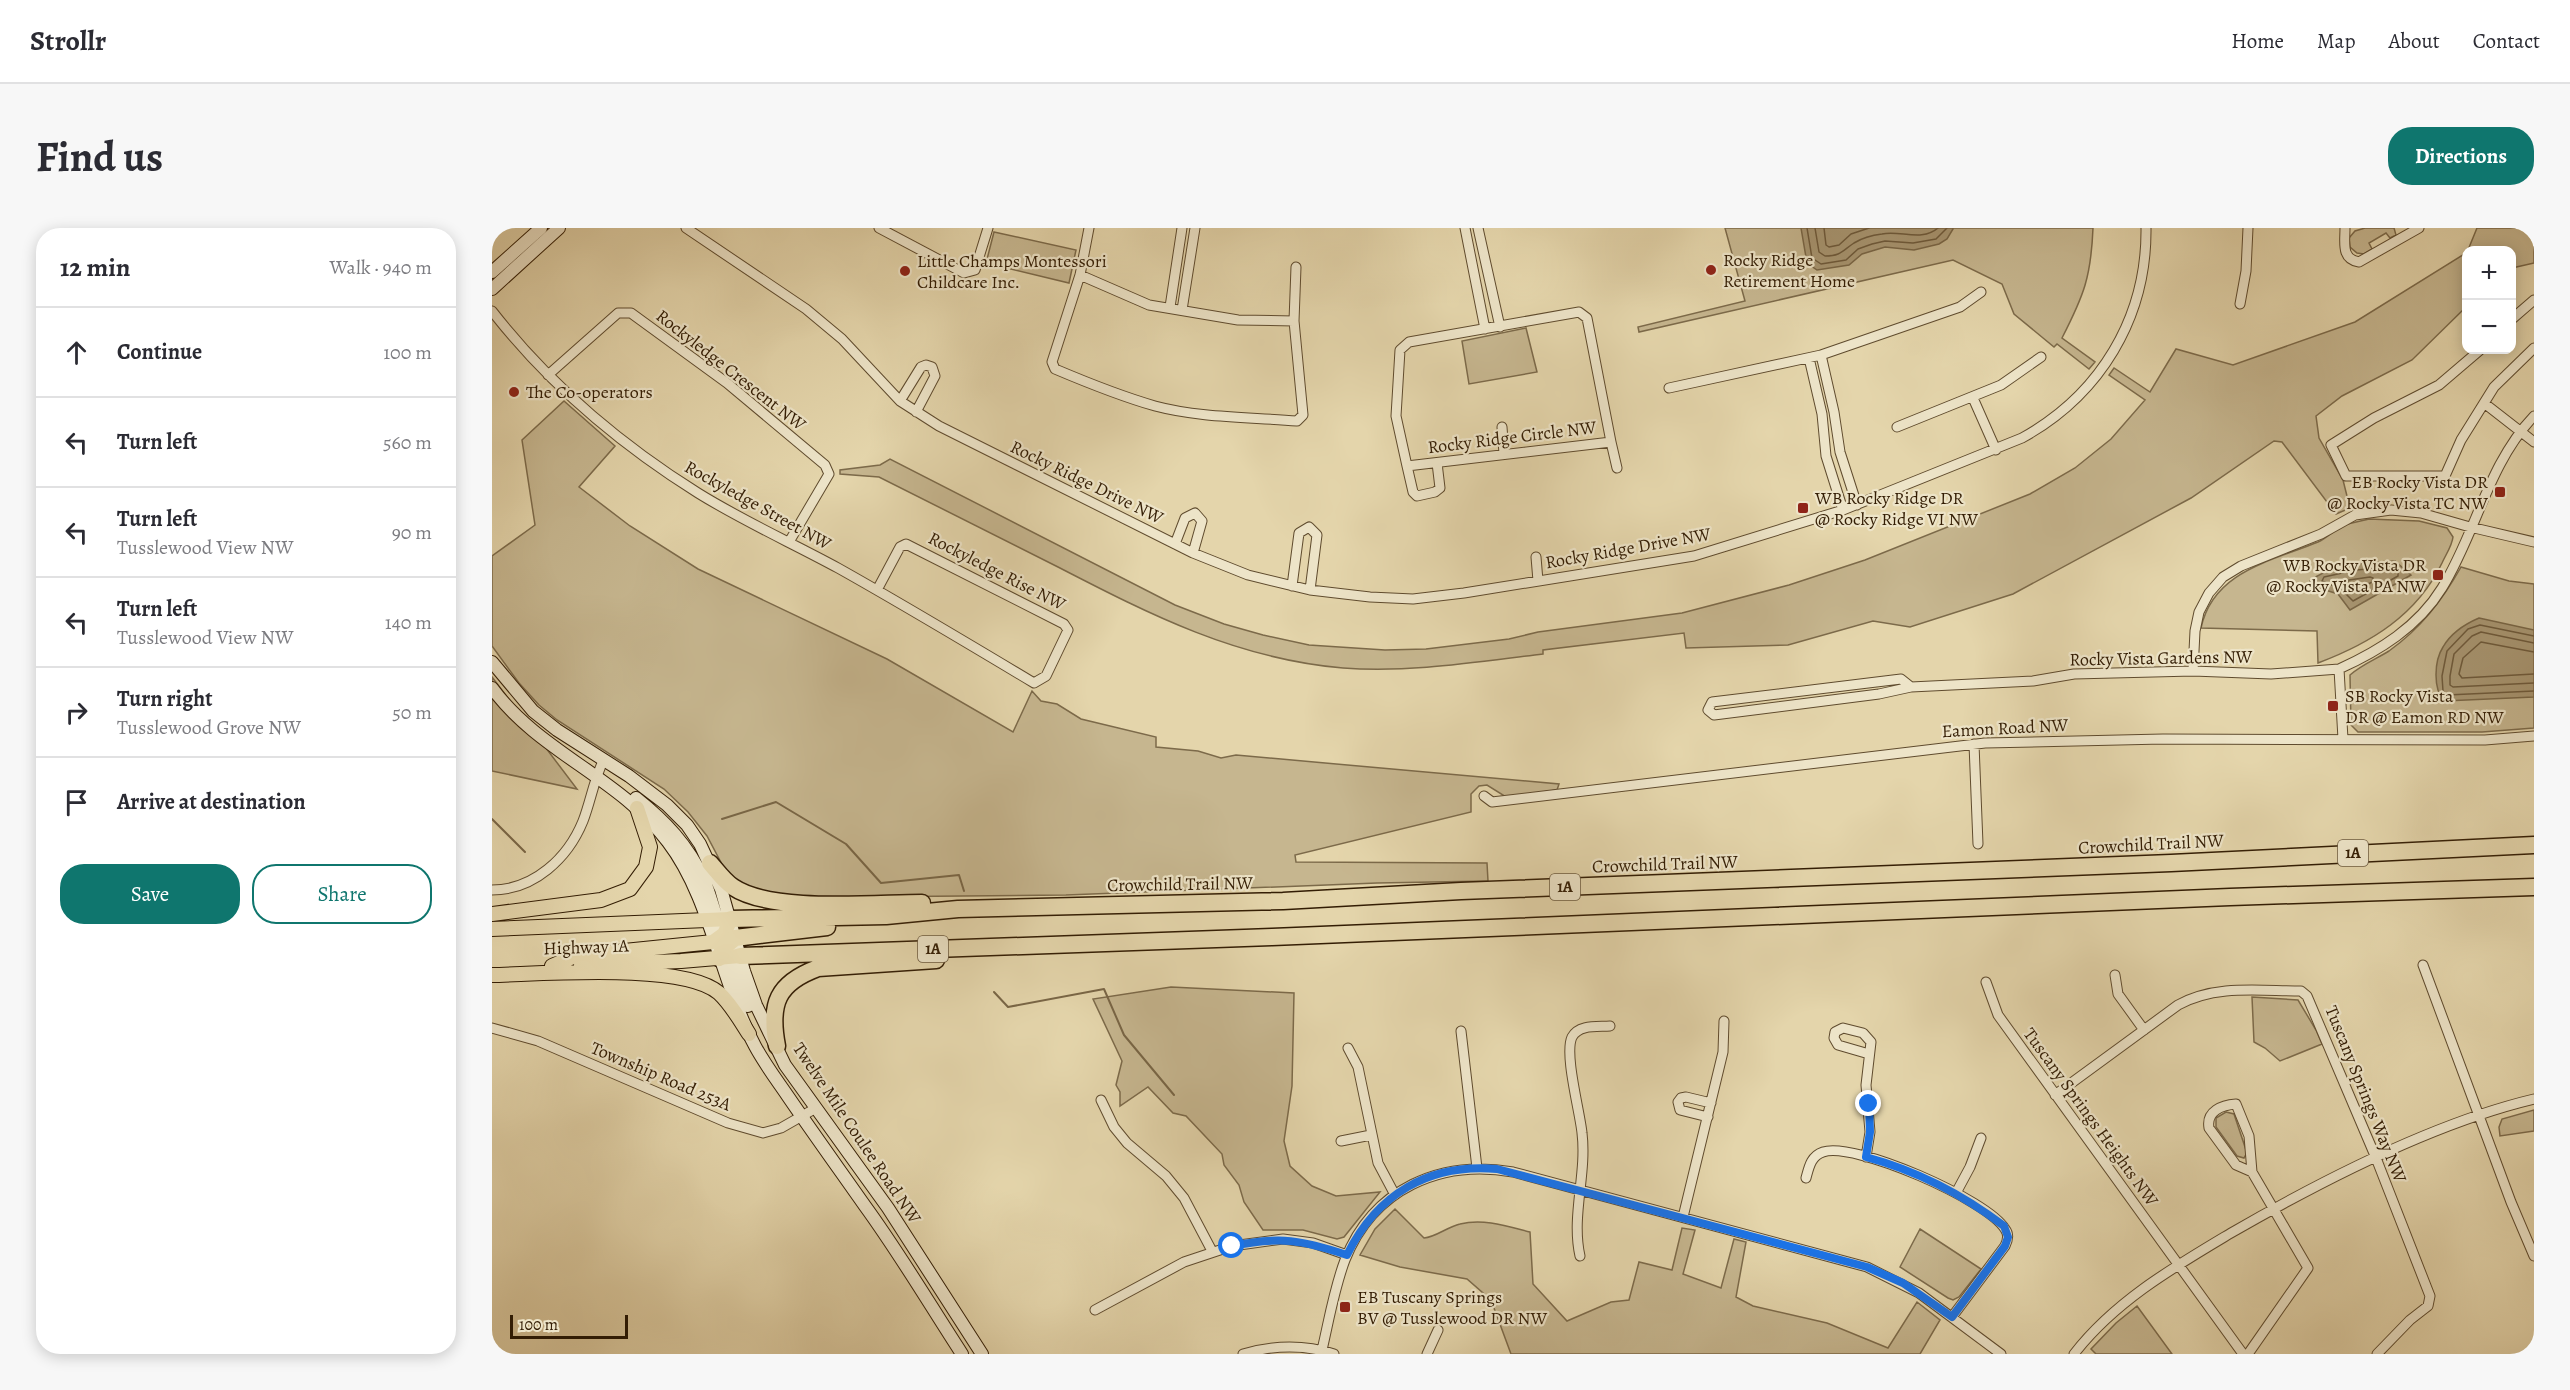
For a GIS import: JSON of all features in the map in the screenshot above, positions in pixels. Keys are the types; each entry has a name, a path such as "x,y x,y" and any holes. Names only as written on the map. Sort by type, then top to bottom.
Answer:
{"highway":[{"path":"2441,849 2463,841 2534,836"},
{"name":"Crowchild Trail NW","path":"724,939 854,924 886,916 958,909 1283,901 1461,891 2149,864 2534,845"},
{"path":"710,863 733,887 762,900 816,904 930,903 958,909"},
{"name":"1A","path":"724,939 1125,943 2218,897 2534,887"},
{"path":"777,1046 773,1020 777,999 790,982 802,973 818,968 1108,949 1125,943"}],"main road":[{"path":"492,914 601,900 630,889 646,867 650,847 637,808"},
{"name":"Highway 1A","path":"492,929 654,923 724,939"},
{"path":"552,966 574,956 724,939"},
{"name":"Highway 1A","path":"492,970 681,962 724,939"},
{"path":"492,975 648,974 694,980 718,993 749,1034"}],"street":[{"path":"492,272 542,228"},
{"path":"492,289 559,228"},
{"name":"Rocky Ridge Drive NW","path":"686,228 815,317 842,339 900,401 1003,459 1193,553 1248,575 1311,590 1413,599 1694,556 1843,510 1996,450 2047,423 2076,399 2101,371 2125,332 2136,303 2145,259 2146,228"},
{"path":"879,228 964,273 975,270 988,228"},
{"path":"1089,228 1080,275 1052,362 1055,369 1105,390 1157,406 1206,414 1297,421 1303,415 1294,321 1296,267"},
{"path":"1170,307 1182,228"},
{"path":"1182,310 1195,228"},
{"path":"1465,228 1485,329"},
{"path":"1479,228 1500,327"},
{"path":"2240,304 2246,272 2248,228"},
{"path":"2345,228 2345,253 2350,259 2359,261 2419,228"},
{"path":"1080,275 1149,305 1238,320 1294,321"},
{"path":"1669,388 1815,356 1960,307 1981,292"},
{"path":"2516,315 2534,300"},
{"name":"Rockyledge Street NW","path":"492,311 548,375 592,417 700,495 877,590 1034,683 1041,681"},
{"name":"Rocky Ridge Circle NW","path":"1579,312 1587,318 1611,442 1407,466 1396,416 1400,350 1409,342 1485,329 1579,312"},
{"name":"Rockyledge Crescent NW","path":"548,375 618,313 632,313 727,383 825,465 829,474 789,542"},
{"path":"2475,354 2439,385 2374,418 2331,445 2346,476 2445,476 2461,441 2494,387 2534,348"},
{"path":"1815,356 1834,412 1840,452 1857,505"},
{"path":"1815,356 1826,456 1843,510"},
{"path":"1897,427 2001,385 2042,357"},
{"path":"900,401 921,367 927,365 932,367 935,376 916,412"},
{"path":"1973,398 1996,450"},
{"path":"2484,403 2534,442"},
{"path":"1822,414 1834,412"},
{"path":"2343,740 2339,669 2384,646 2426,610 2441,589 2506,453 2519,432 2534,416"},
{"path":"1502,427 1504,454"},
{"path":"1611,442 1617,468"},
{"path":"1826,456 1840,452"},
{"path":"1407,466 1413,492 1417,496 1435,492 1440,488 1437,463"},
{"path":"2193,671 2194,631 2199,612 2209,592 2223,577 2241,566 2321,534 2342,520 2361,514 2391,510 2421,513 2470,528 2534,542"},
{"path":"1175,544 1185,518 1195,513 1202,521 1193,553"},
{"path":"1292,586 1299,533 1309,527 1317,535 1311,590"},
{"name":"Rockyledge Rise NW","path":"877,590 900,547 906,544 1064,624 1068,630 1046,676 1041,681"},
{"name":"Rocky Ridge Drive NW","path":"1536,558 1538,580"},
{"name":"Twelve Mile Coulee Road NW","path":"492,662 532,711 667,805 687,825 710,863 724,939 749,1034 803,1118 876,1221 962,1354"},
{"name":"Rocky Vista Gardens NW","path":"1911,687 1901,679 1712,702 1708,710 1714,715 1880,694 1911,687 2033,681 2074,674 2193,671 2271,674 2339,669"},
{"name":"Twelve Mile Coulee Road NW","path":"492,688 517,718 613,788 637,808 669,842 724,939 785,1065 888,1208 982,1354"},
{"name":"Eamon Road NW","path":"1484,796 1492,802 1974,744 2163,739 2485,740 2534,736"},
{"path":"1974,744 1978,844"},
{"path":"492,890 524,884 548,870 567,851 582,821 596,776 604,759"},
{"path":"613,788 635,797 665,822 683,842 704,880 754,1020 764,1039 785,1065"},
{"path":"2423,965 2511,1202 2534,1256"},
{"path":"2115,975 2118,994 2144,1030"},
{"name":"Tuscany Springs Heights NW","path":"1986,982 1998,1015 2177,1266 2243,1354"},
{"name":"Tuscany Springs Way NW","path":"2055,1095 2186,1001 2210,992 2301,991 2307,996 2376,1158 2430,1296 2428,1306 2410,1320 2377,1354"},
{"path":"1683,1217 1725,1042 1724,1020"},
{"path":"1580,1256 1576,1239 1583,1146 1570,1042 1574,1034 1581,1029 1610,1026"},
{"name":"Township Road 253A","path":"492,1028 538,1041 728,1123 763,1133 803,1118 816,1108"},
{"path":"1461,1031 1477,1168"},
{"path":"1348,1048 1358,1067 1378,1163 1395,1195"},
{"path":"1866,1157 1870,1132 1866,1090 1869,1053"},
{"path":"1708,1117 1683,1111 1678,1108 1678,1102 1681,1098 1686,1097 1711,1103"},
{"path":"2074,1354 2112,1312 2177,1266 2273,1209 2376,1158 2480,1116 2534,1099"},
{"path":"1101,1100 1114,1127 1127,1143 1166,1176 1180,1192 1212,1251"},
{"path":"2248,1354 2308,1268 2252,1172 2249,1136 2241,1112 2236,1104 2225,1105 2212,1113 2208,1120 2210,1128 2236,1165 2252,1172"},
{"path":"1341,1141 1371,1135"},
{"path":"1956,1193 1970,1167 1981,1138"},
{"path":"1806,1178 1810,1163 1821,1153 1834,1151 1866,1157 1922,1176 1956,1193 2004,1226 2008,1237 2005,1246 1952,1317"},
{"path":"1322,1350 1347,1255 1369,1219 1395,1195 1420,1180 1438,1174 1477,1168 1513,1172 1867,1267 1903,1283 2001,1354"},
{"path":"1095,1310 1184,1262 1212,1251 1248,1242 1283,1239 1313,1243 1347,1255"},
{"path":"1427,1354 1438,1330"},
{"path":"1243,1354 1290,1346 1334,1354"}],"shaded area":[{"path":"1725,228 2093,228 2085,285 2062,338 2095,362 2089,369 2057,344 2054,347 2014,314 2002,284 1953,260 1639,332 1638,327 1745,301"},
{"path":"2365,228 2394,228 2396,235 2390,238 2386,233 2369,243 2372,249 2364,254 2357,253 2350,247 2349,238 2355,231"},
{"path":"2477,228 2530,228 2534,233 2534,263 2516,267 2516,246 2470,246"},
{"path":"994,232 1076,250 1069,283 986,263"},
{"path":"2462,255 2462,311 2412,360 2342,396 2316,416 2319,438 2343,480 2350,508 2336,514 2282,442 2274,441 2191,498 2013,594 1910,627 1873,621 1788,645 1686,648 1684,633 1543,650 1543,654 1418,668 1343,668 1304,663 1231,645 1161,618 879,477 840,474 840,470 880,465 890,459 1175,605 1224,624 1309,645 1385,650 1426,649 1682,613 1789,585 1865,560 2030,494 2075,468 2111,439 2145,400 2109,375 2114,368 2150,392 2176,349 2233,365 2355,322"},
{"path":"1526,328 1537,372 1469,384 1462,341"},
{"path":"564,401 615,446 579,487 630,526 698,569 887,659 1013,732 1032,691 1041,701 1057,704 1081,719 1156,737 1156,747 1198,751 1221,758 1236,755 1559,784 1557,790 1506,797 1487,785 1479,786 1471,794 1471,812 1295,855 1296,862 1487,863 1488,881 1066,895 853,897 778,896 740,884 725,870 707,836 688,812 664,789 557,720 539,705 519,683 492,646 492,556 535,525 522,440"},
{"path":"2369,519 2419,521 2447,528 2453,537 2442,563 2420,598 2406,612 2374,636 2318,663 2317,631 2201,628 2208,609 2218,593 2231,581 2264,563 2318,542 2342,526"},
{"path":"2461,567 2509,581 2534,584 2534,728 2482,732 2358,732 2351,725 2350,675 2389,651 2411,633 2438,602"},
{"path":"492,677 577,789 492,771"},
{"path":"1171,987 1294,993 1292,1086 1284,1141 1290,1166 1312,1186 1336,1196 1380,1192 1344,1237 1337,1239 1303,1230 1263,1230 1244,1202 1239,1185 1224,1165 1222,1154 1186,1116 1173,1113 1148,1087 1120,1106 1120,1092 1116,1085 1122,1061 1093,999"},
{"path":"2252,997 2298,1000 2322,1044 2280,1061 2254,1042"},
{"path":"2534,1110 2534,1131 2500,1136 2499,1127 2502,1119"},
{"path":"2226,1112 2234,1114 2247,1153 2244,1158 2237,1156 2216,1127 2216,1118"},
{"path":"1395,1209 1424,1238 1455,1225 1469,1222 1495,1224 1530,1232 1533,1284 1567,1321 1611,1302 1629,1300 1639,1262 1672,1270 1682,1228 1695,1230 1683,1274 1721,1288 1734,1239 1746,1242 1736,1297 1753,1306 1827,1323 1888,1348 1917,1302 1940,1320 1920,1354 1511,1354 1491,1300 1467,1279 1400,1267 1360,1255 1375,1229"},
{"path":"1920,1229 1981,1269 1959,1297 1953,1300 1948,1298 1900,1267"},
{"path":"2137,1306 2172,1354 2096,1354 2091,1349 2116,1323"}],"water":[{"path":"1801,228 1953,229 1947,239 1939,244 1914,250 1885,247 1862,254 1849,265 1817,270 1807,263"},
{"path":"2395,561 2411,575 2350,610 2338,594 2312,586 2310,581 2339,567"},
{"path":"2479,618 2534,630 2534,697 2444,701 2440,696 2436,682 2436,667 2440,653 2454,633"}],"waterway":[{"path":"722,819 776,802 846,844 881,883 959,875 964,891"},
{"path":"492,819 525,852"},
{"path":"994,992 1008,1007 1104,989 1124,1035 1174,1095"}],"place":[{"name":"Rocky Ridge Retirement Home","path":"1711,270"},
{"name":"Little Champs Montessori Childcare Inc.","path":"905,271"},
{"name":"The Co-operators","path":"514,392"},
{"name":"EB Rocky Vista DR @ Rocky Vista TC NW","path":"2500,492"},
{"name":"WB Rocky Ridge DR @ Rocky Ridge VI NW","path":"1803,508"},
{"name":"WB Rocky Vista DR @ Rocky Vista PA NW","path":"2438,575"},
{"name":"SB Rocky Vista DR @ Eamon RD NW","path":"2333,706"},
{"name":"EB Tuscany Springs BV @ Tusslewood DR NW","path":"1345,1307"}],"route":[{"path":"1232,1246 1262,1240 1297,1240 1347,1255 1360,1230 1369,1219 1388,1200 1420,1180 1453,1170 1497,1169 1867,1267 1903,1283 1952,1317 2005,1246 2007,1232 2004,1226 1956,1193 1922,1176 1866,1157 1870,1132 1869,1104"}]}
